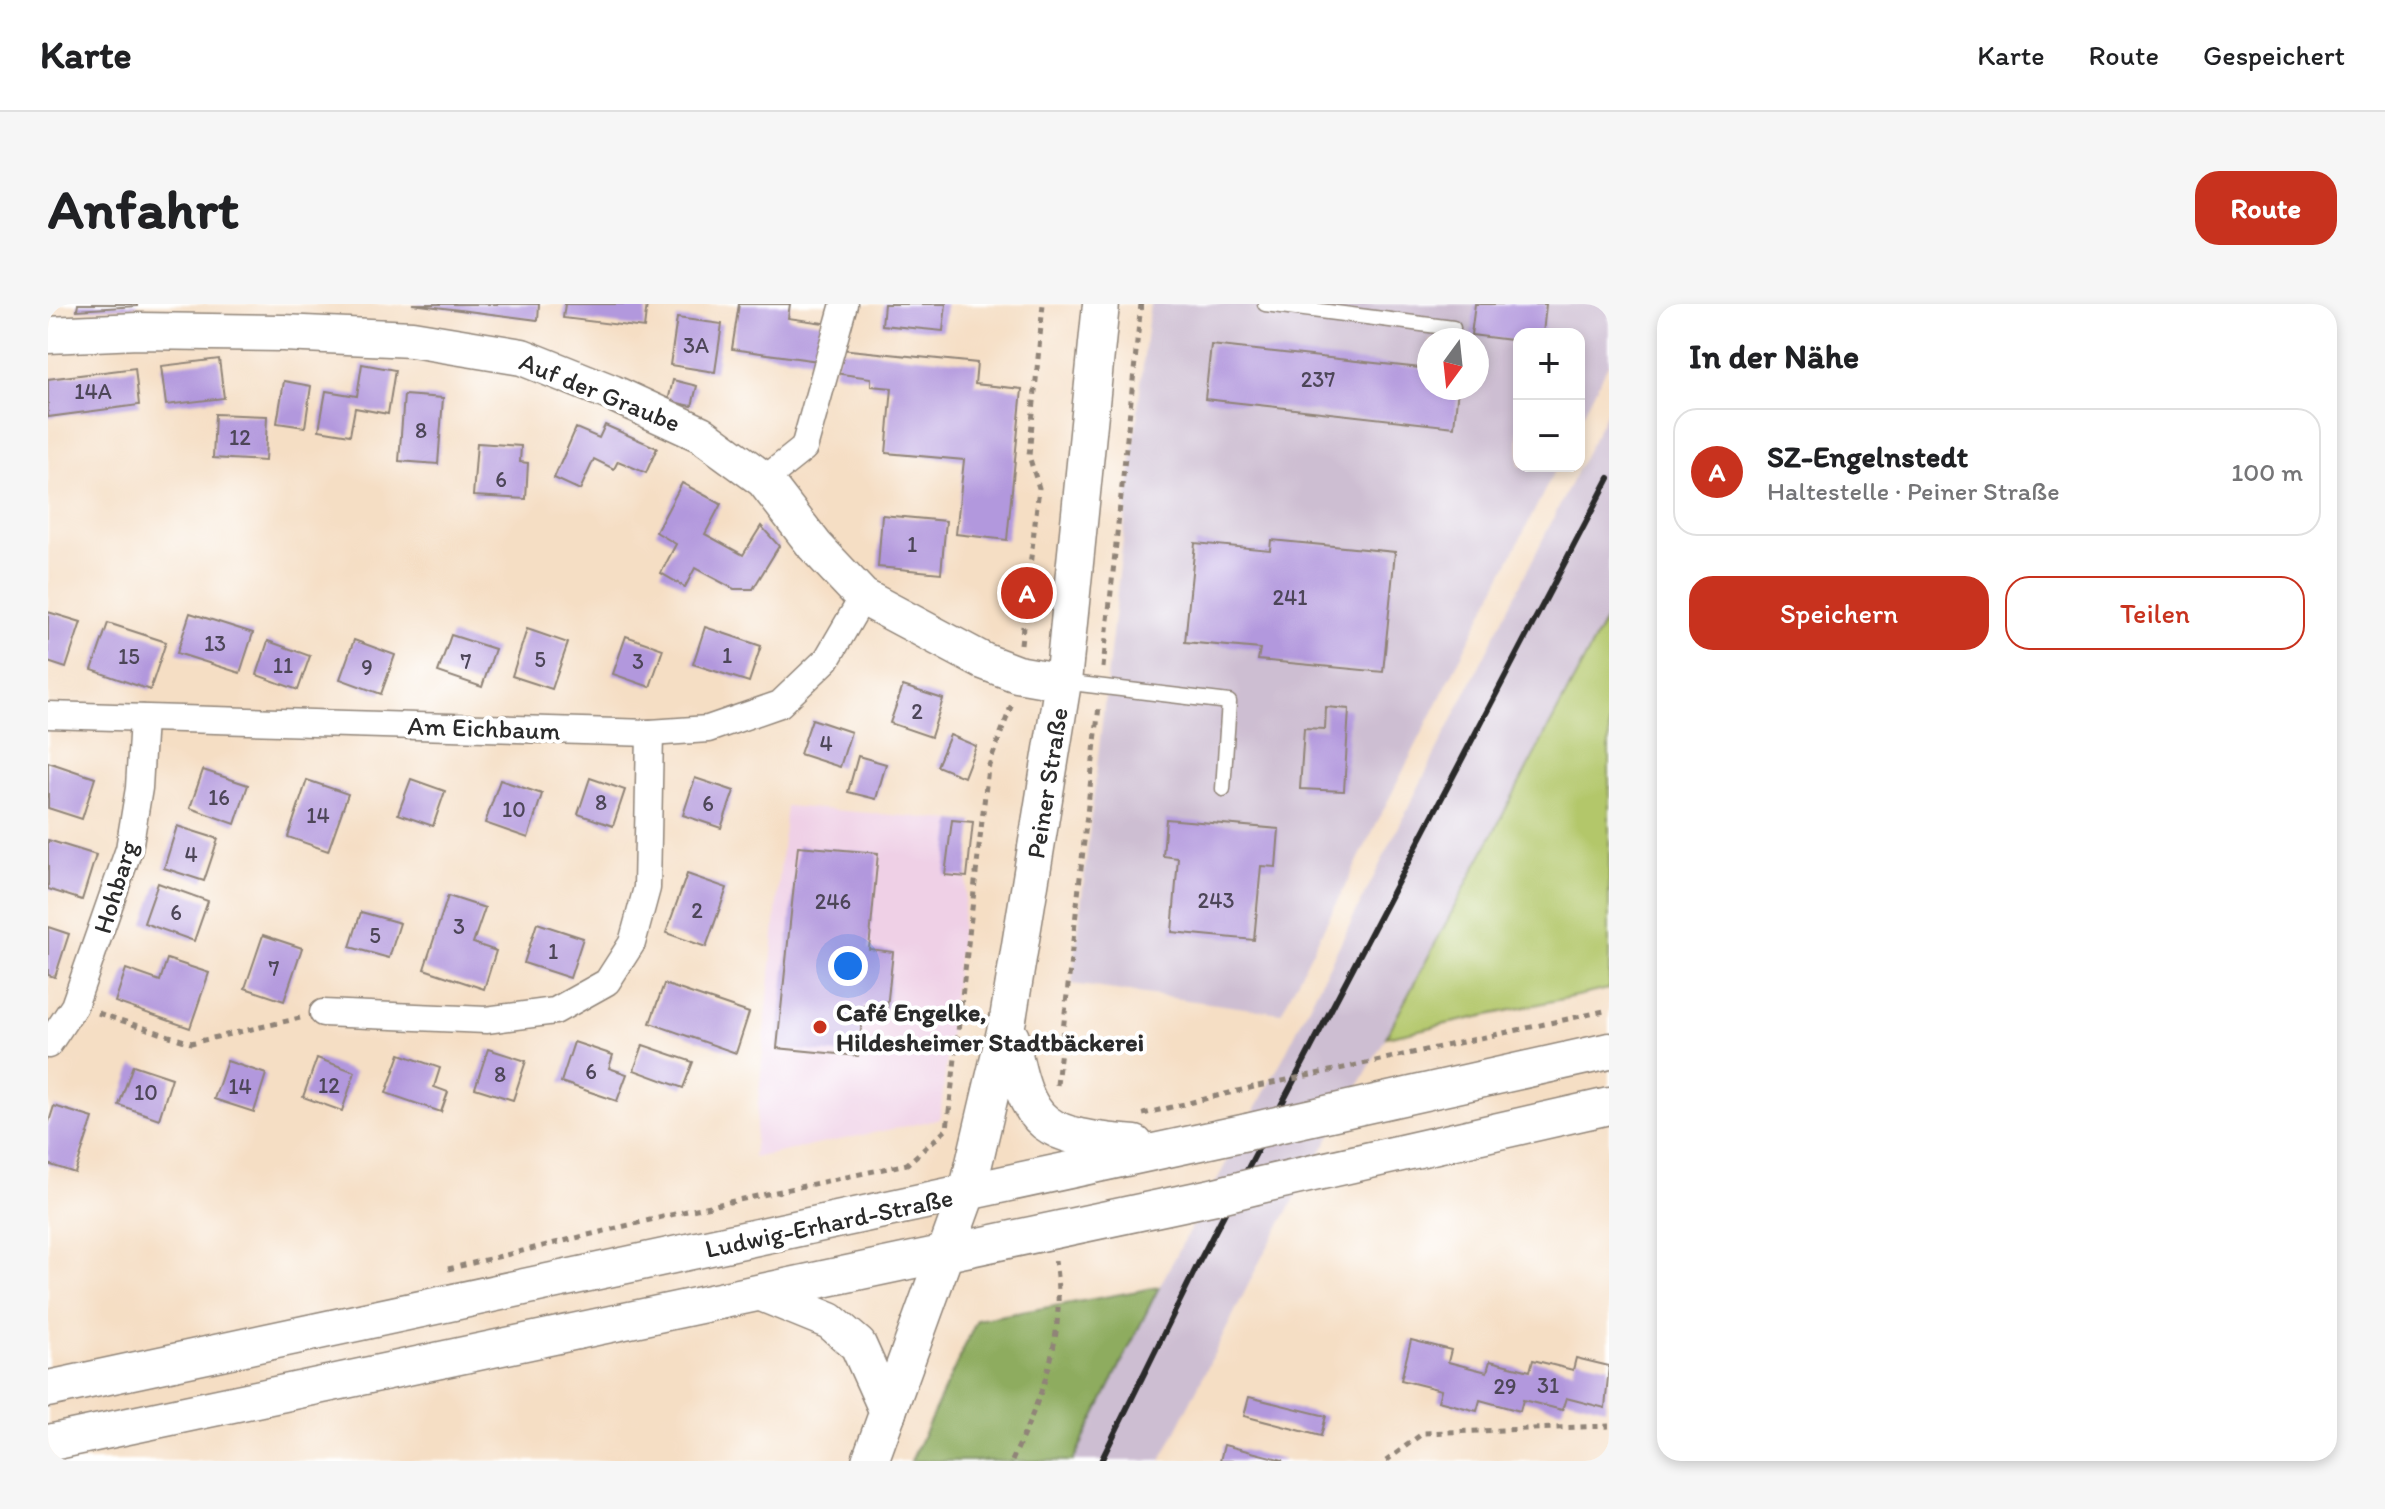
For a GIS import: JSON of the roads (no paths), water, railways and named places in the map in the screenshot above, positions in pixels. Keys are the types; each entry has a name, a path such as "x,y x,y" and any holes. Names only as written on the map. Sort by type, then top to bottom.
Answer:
{"main road":[{"name":"Peiner Straße","path":"870,1461 967,1193 1008,1019 1063,682 1101,304"},
{"name":"Auf der Graube","path":"48,335 138,331 297,333 412,339 522,357 612,393 701,434 764,480 815,546 863,597 983,661 1017,674 1063,682"},
{"path":"1008,1019 1019,1085 1043,1124 1082,1140 1172,1147"},
{"name":"Ludwig-Erhard-Straße","path":"48,1389 967,1193 1609,1051"},
{"name":"Ludwig-Erhard-Straße","path":"48,1443 764,1294 1216,1196 1609,1106"},
{"path":"764,1294 830,1321 858,1345 888,1412"}],"street":[{"path":"764,480 804,448 844,304"},
{"name":"Am Eichbaum","path":"48,715 650,733 708,729 780,704 827,659 863,597"},
{"name":"Hohbarg","path":"48,1045 74,1006 129,849 139,788 143,718"},
{"path":"323,1013 486,1020 555,1011 607,982 632,943 647,888 650,733"}],"lane":[{"path":"1265,304 1453,328"},
{"path":"1063,682 1229,702 1223,789"}],"railway":[{"path":"1101,1461 1198,1264 1609,478"}],"place":[{"name":"SZ-Engelnstedt","path":"1027,593"},
{"name":"Café Engelke, Hildesheimer Stadtbäckerei","path":"820,1027"}]}
